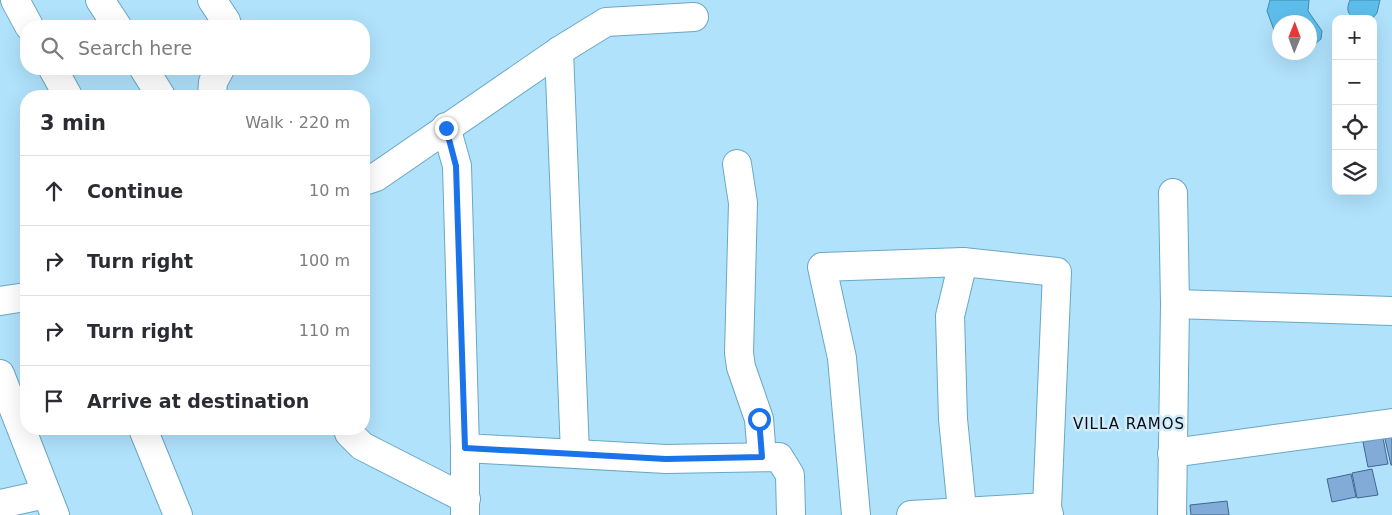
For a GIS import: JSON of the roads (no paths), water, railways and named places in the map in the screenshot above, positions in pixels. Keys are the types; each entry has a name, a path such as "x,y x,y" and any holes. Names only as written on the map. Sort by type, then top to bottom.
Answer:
{"street":[{"path":"15,0 26,20"},
{"path":"100,0 113,20"},
{"path":"212,0 225,20"},
{"path":"370,178 606,22 694,17"},
{"path":"560,51 574,453"},
{"path":"56,75 65,90"},
{"path":"148,75 157,90"},
{"path":"212,90 213,82 217,75"},
{"path":"446,128 456,166 465,448 465,507"},
{"path":"737,164 744,203 739,353 741,367 759,419 762,457"},
{"path":"1172,515 1175,304 1173,193"},
{"path":"962,510 953,419 950,316 964,262"},
{"path":"856,515 842,358 822,268 964,262 1057,272 1048,511 962,510 911,515"},
{"path":"0,301 20,297"},
{"path":"1175,304 1392,311"},
{"path":"0,374 20,426"},
{"path":"1172,453 1392,423"},
{"path":"0,504 50,504 23,435"},
{"path":"146,435 178,515"},
{"path":"351,435 362,446 465,507"},
{"path":"465,448 666,459 779,457 790,475 791,515"}],"water":[{"path":"1270,0 1309,0 1308,11 1311,15 1272,15 1272,25 1267,11"},
{"path":"1350,0 1380,0 1375,15 1351,15 1348,11"},
{"path":"1317,24 1322,31 1321,39 1317,42"}],"district":[{"name":"VILLA RAMOS","path":"1129,424"}]}
